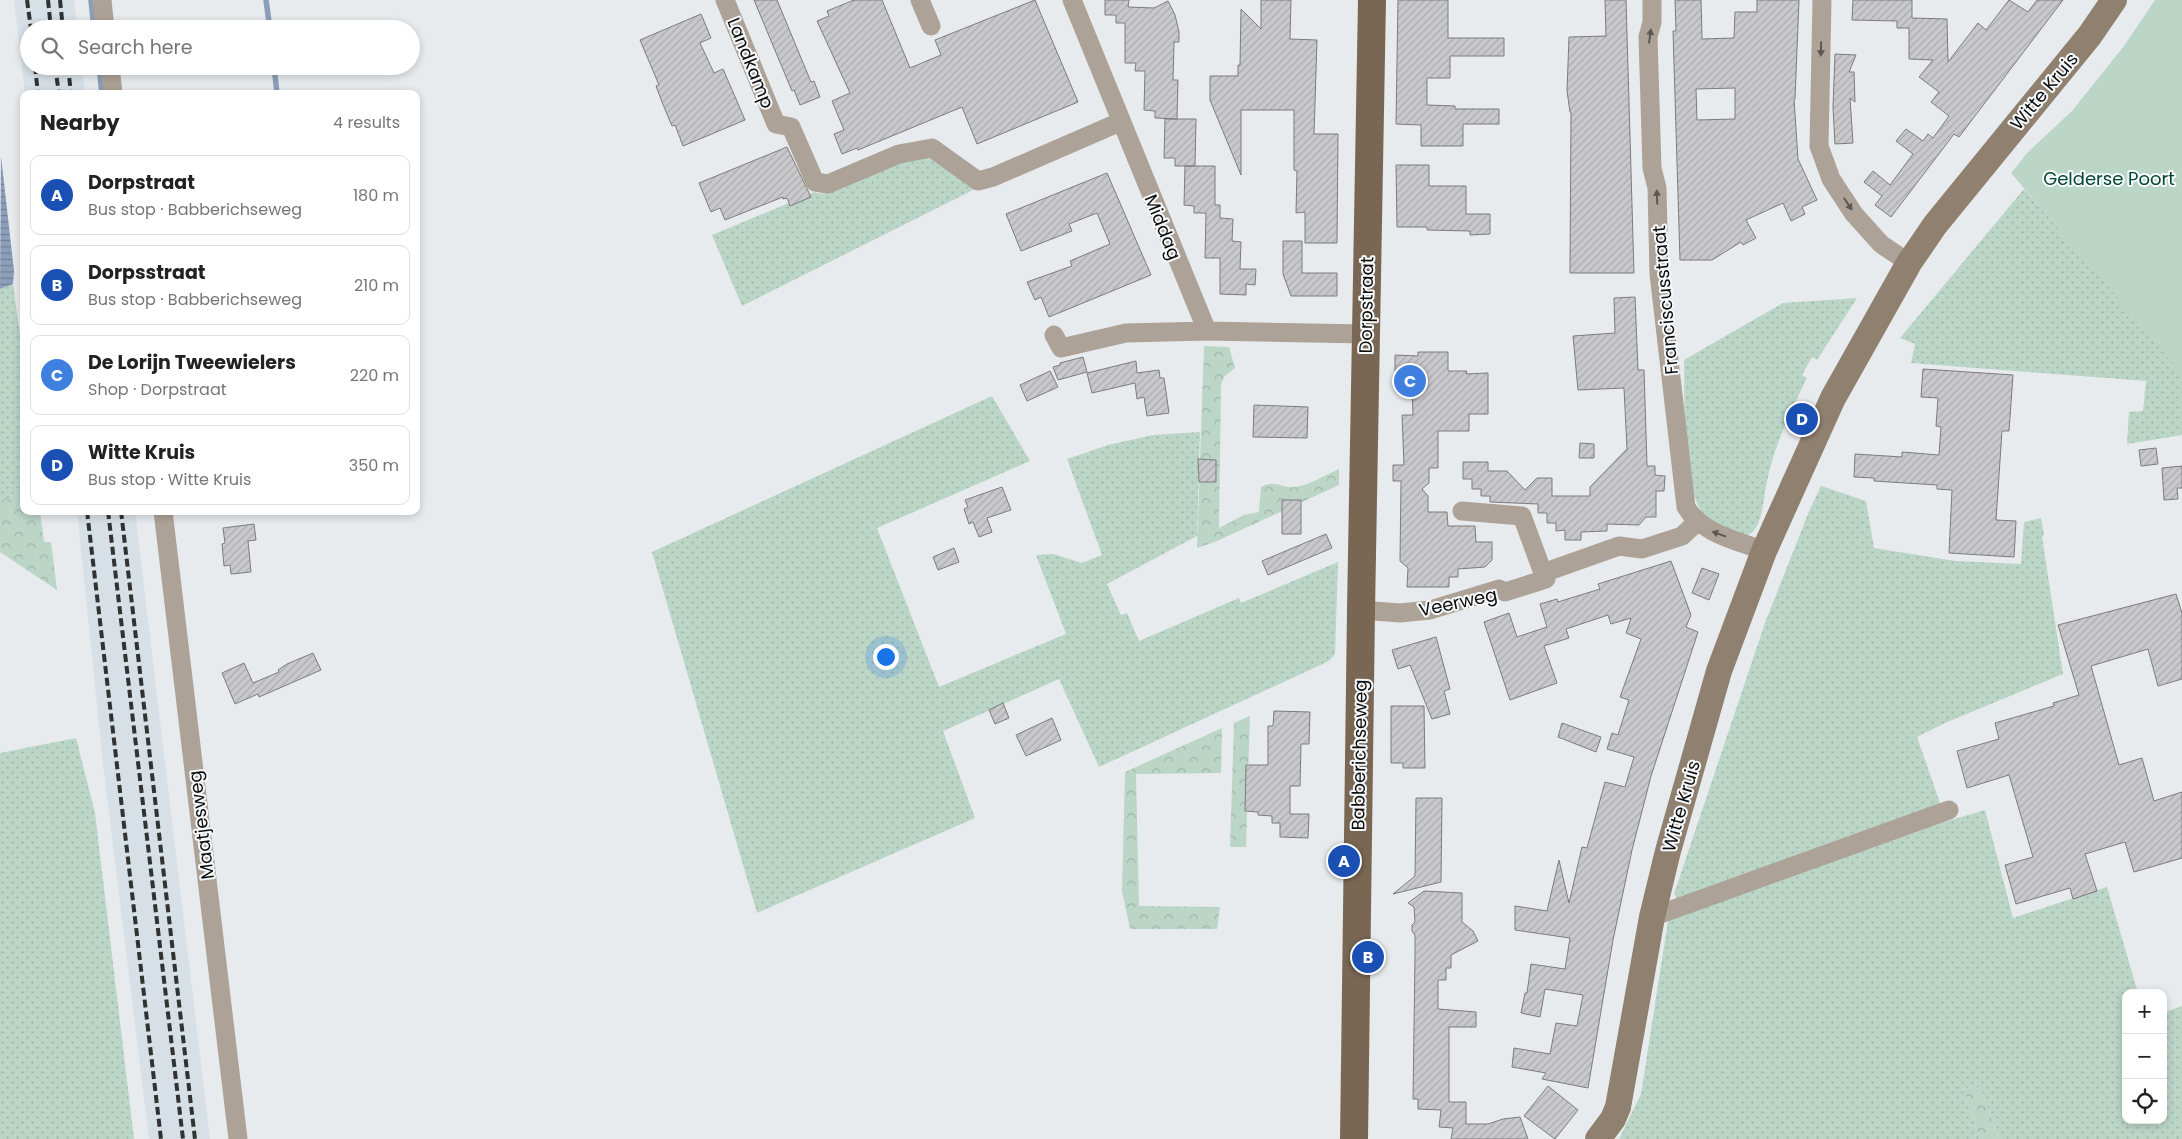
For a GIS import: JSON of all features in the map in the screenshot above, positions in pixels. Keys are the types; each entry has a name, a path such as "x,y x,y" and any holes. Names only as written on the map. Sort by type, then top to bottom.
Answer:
{"main road":[{"name":"Dorpstraat","path":"1360,610 1372,0"},
{"name":"Witte Kruis","path":"1598,1139 1613,1119 1622,1092 1652,918 1668,851 1719,671 1764,550 1833,398 1909,263 1935,225 2090,35 2114,0"},
{"name":"Babberichseweg","path":"1354,1139 1360,610"}],"street":[{"path":"102,0 105,20"},
{"name":"Landkamp","path":"725,0 776,124 791,127 815,182 828,184 899,154 932,148 978,181 994,177 1120,122"},
{"path":"920,0 931,26"},
{"name":"Middag","path":"1072,0 1120,122 1207,331"},
{"name":"Franciscusstraat","path":"1652,0 1652,22 1648,36 1649,102 1652,168 1657,188 1659,274 1686,507 1697,522"},
{"path":"1822,0 1819,146 1831,179 1854,214 1881,244 1909,263"},
{"path":"111,75 113,90"},
{"path":"1054,335 1061,348 1126,333 1207,331 1365,334"},
{"path":"1462,512 1522,516 1543,573"},
{"name":"Maatjesweg","path":"163,515 238,1139"},
{"path":"1697,522 1708,530 1764,550"},
{"name":"Veerweg","path":"1360,610 1400,613 1430,610 1490,591 1499,589 1505,592 1546,580 1543,573 1620,546 1642,549 1682,536 1697,522"},
{"path":"1652,918 1949,810"}],"shaded area":[{"path":"14,0 74,0 76,20 20,20 20,51"},
{"path":"23,75 83,75 85,90 25,90"},
{"path":"77,515 135,515 210,1139 149,1139 103,764"}],"green space":[{"name":"Gelderse Poort","path":"2155,0 2182,0 2182,374 2011,173 2028,152 2072,111 2124,46"},
{"path":"919,157 931,159 979,187 742,306 712,235 815,192 823,194 843,188 895,161"},
{"path":"2024,189 2182,367 2182,435 2127,444 2129,412 2143,411 2146,381 1911,363 1915,344 1900,338"},
{"path":"13,284 20,336 20,486 11,498 0,500 0,289"},
{"path":"1857,298 1817,360 1812,357 1802,375 1807,378 1788,417 1778,444 1769,472 1762,513 1757,526 1748,535 1711,524 1701,512 1694,494 1689,472 1686,447 1684,360 1783,303"},
{"path":"1204,346 1229,347 1235,368 1224,377 1221,385 1219,528 1244,515 1259,512 1261,487 1266,485 1301,486 1339,469 1339,485 1217,541 1197,548"},
{"path":"992,396 1030,461 877,528 939,687 1066,634 1036,555 1053,554 1082,563 1102,555 1067,459 1108,445 1153,435 1200,432 1197,536 1107,584 1121,615 1127,613 1139,641 1239,598 1241,603 1338,562 1335,654 1329,661 1099,767 1059,679 943,731 975,818 757,913 652,552"},
{"path":"20,486 20,515 41,515 44,542 51,542 57,590 0,552 0,500 11,498"},
{"path":"1821,486 1866,501 1874,548 1955,561 2021,564 2024,522 2041,518 2044,535 2042,537 2063,674 1945,723 1917,737 1941,806 1904,817 1677,898 1674,894 1765,623"},
{"path":"1250,716 1246,847 1230,847 1234,723"},
{"path":"1222,728 1221,773 1136,774 1139,906 1220,907 1217,929 1130,929 1122,891 1125,772"},
{"path":"76,738 95,813 134,1139 0,1139 0,753"},
{"path":"1985,810 2013,918 2107,887 2137,989 2122,989 2122,1124 2167,1124 2167,1012 2182,1006 2182,1139 1999,1139 1979,1085 1963,1089 1980,1139 1619,1139 1641,1094 1668,921 1911,832"},
{"path":"1979,1085 1999,1139 1980,1139 1963,1089"}],"water":[{"path":"1,156 14,271 13,284 0,289"}],"building":[{"path":"754,0 777,0 811,82 814,81 820,97 800,105 794,90 792,91"},
{"path":"854,0 882,0 910,68 941,55 935,40 1035,0 1078,102 977,144 962,107 858,150 857,148 842,154 834,134 844,130 832,101 850,93 817,21 829,16 827,11"},
{"path":"1105,0 1129,0 1128,7 1154,8 1168,1 1175,15 1179,32 1179,42 1174,42 1173,80 1178,80 1177,119 1155,118 1155,111 1144,110 1145,71 1135,71 1136,63 1125,63 1125,23 1116,23 1116,15 1105,15"},
{"path":"1261,0 1291,0 1290,39 1317,40 1314,134 1338,134 1337,243 1305,243 1305,212 1296,213 1297,171 1294,170 1294,110 1241,110 1241,175 1210,100 1210,76 1238,76 1238,65 1240,65 1241,9 1261,29"},
{"path":"1398,0 1448,0 1448,38 1504,38 1504,56 1450,56 1450,78 1427,78 1427,105 1455,106 1455,109 1499,109 1499,124 1463,124 1463,146 1421,146 1421,125 1396,124"},
{"path":"1605,0 1626,0 1634,273 1570,273 1571,112 1567,91 1569,37 1606,36"},
{"path":"1675,0 1701,0 1702,39 1734,38 1735,12 1757,12 1757,0 1799,0 1794,99 1798,159 1817,200 1802,207 1805,214 1791,221 1783,203 1746,220 1756,238 1743,245 1741,242 1712,260 1680,260 1673,31 1676,31","holes":["1735,88 1735,119 1697,120 1696,89"]},
{"path":"1853,0 1912,0 1912,18 1947,19 1948,62 1978,23 1986,30 2009,0 2028,12 2037,0 2063,0 1959,137 1954,134 1891,217 1875,205 1882,196 1864,182 1873,171 1890,185 1913,154 1896,141 1906,129 1923,141 1928,134 1933,138 1949,116 1931,102 1939,92 1919,77 1933,60 1909,59 1909,28 1897,28 1897,21 1852,20"},
{"path":"701,14 711,38 700,43 714,73 723,69 745,120 683,146 675,125 672,126 662,102 656,86 659,85 640,40"},
{"path":"1835,54 1856,55 1849,72 1854,72 1855,102 1850,98 1853,143 1835,144 1833,107"},
{"path":"1165,119 1196,119 1195,166 1175,166 1175,158 1164,158"},
{"path":"787,147 811,197 790,206 787,198 783,199 783,197 725,220 720,208 711,212 699,183"},
{"path":"1396,165 1429,165 1429,186 1466,186 1466,214 1490,214 1490,234 1470,235 1470,231 1427,230 1427,227 1397,227"},
{"path":"1185,166 1215,166 1215,205 1220,205 1220,218 1233,219 1232,241 1241,242 1240,269 1256,269 1255,285 1246,284 1246,295 1220,294 1220,258 1205,258 1206,213 1194,213 1194,206 1184,205"},
{"path":"1107,173 1151,275 1049,317 1041,297 1035,300 1027,282 1072,266 1070,261 1110,244 1097,213 1069,224 1072,231 1021,251 1006,214"},
{"path":"1283,241 1302,241 1302,273 1337,273 1337,296 1291,296 1283,274"},
{"path":"1635,297 1638,370 1644,370 1647,466 1655,466 1655,475 1665,476 1664,491 1656,491 1656,517 1646,517 1639,525 1607,524 1607,531 1581,532 1581,540 1565,540 1565,530 1556,531 1556,523 1547,523 1547,513 1538,513 1538,504 1490,502 1490,496 1481,496 1481,489 1472,489 1472,479 1463,479 1463,462 1488,462 1488,471 1507,471 1525,490 1537,478 1552,478 1552,496 1590,496 1590,487 1627,449 1624,388 1578,390 1573,336 1615,333 1614,298"},
{"path":"1418,352 1448,352 1448,371 1467,371 1466,374 1488,373 1488,414 1469,414 1469,431 1438,431 1438,468 1429,468 1429,483 1422,489 1428,496 1428,512 1447,512 1448,526 1475,526 1476,542 1492,542 1492,560 1485,567 1458,569 1458,577 1449,577 1449,587 1407,587 1408,568 1400,561 1401,481 1393,481 1393,465 1404,465 1402,415 1413,415 1412,387 1395,387 1395,355 1418,356"},
{"path":"1083,357 1087,372 1058,380 1053,367 1060,365 1060,363"},
{"path":"1136,361 1137,373 1159,370 1160,378 1164,378 1169,413 1147,416 1144,397 1137,399 1135,383 1092,393 1087,373"},
{"path":"1923,369 2013,375 2009,431 2002,431 1996,520 2016,521 2014,557 1949,553 1952,490 1937,489 1937,485 1874,481 1874,478 1854,477 1855,454 1902,457 1902,452 1939,455 1941,427 1936,426 1938,398 1921,397"},
{"path":"1050,371 1058,387 1027,401 1020,385"},
{"path":"1254,405 1308,407 1307,438 1253,437"},
{"path":"1580,443 1594,444 1594,458 1579,458"},
{"path":"2156,448 2158,464 2141,466 2139,450"},
{"path":"1198,459 1216,460 1216,482 1199,482"},
{"path":"2182,466 2182,488 2177,488 2178,499 2164,500 2162,468"},
{"path":"1002,487 1011,510 987,518 992,532 979,537 973,522 969,524 964,509 968,507 965,500"},
{"path":"1282,500 1301,500 1301,534 1282,534"},
{"path":"254,524 256,540 248,541 251,572 231,574 230,565 224,566 222,544 225,543 223,528"},
{"path":"1326,534 1332,548 1268,575 1262,561"},
{"path":"954,548 959,562 938,570 933,557"},
{"path":"1671,561 1691,615 1686,627 1698,632 1651,776 1632,850 1613,940 1588,1088 1542,1079 1546,1073 1512,1067 1514,1048 1550,1054 1556,1023 1577,1026 1583,995 1545,989 1540,1017 1521,1013 1525,993 1527,993 1531,964 1565,969 1570,938 1515,930 1515,906 1547,911 1559,860 1569,903 1582,847 1587,848 1605,782 1625,787 1634,757 1607,749 1612,733 1618,735 1629,700 1620,697 1641,639 1626,633 1631,618 1611,624 1608,615 1566,629 1569,638 1544,646 1557,683 1510,700 1484,622 1509,613 1517,637 1547,627 1540,604 1557,599 1558,602 1600,589 1598,584"},
{"path":"1702,568 1719,574 1709,600 1692,593"},
{"path":"2176,594 2182,613 2182,679 2158,686 2148,649 2091,666 2119,765 2142,758 2154,801 2182,792 2182,858 2134,872 2125,842 2085,854 2097,891 2073,899 2070,888 2016,904 2005,865 2033,857 2009,775 1967,788 1957,751 1999,739 1995,723 2054,706 2053,703 2079,695 2058,625"},
{"path":"1436,637 1450,689 1444,691 1450,714 1432,719 1410,665 1398,669 1392,650"},
{"path":"313,653 321,670 259,697 258,694 235,704 222,673 244,663 253,683 279,672 278,670 287,664"},
{"path":"1003,703 1009,718 995,724 989,710"},
{"path":"1391,706 1424,706 1425,768 1403,768 1403,763 1391,763"},
{"path":"1274,711 1310,712 1309,744 1301,744 1300,786 1290,786 1290,814 1309,814 1308,838 1280,837 1280,823 1272,823 1272,816 1258,815 1258,812 1245,811 1246,765 1268,765 1268,726 1273,726"},
{"path":"1052,718 1061,740 1026,756 1016,735"},
{"path":"1562,723 1601,737 1596,752 1558,737"},
{"path":"1416,798 1442,798 1441,882 1393,894 1415,876"},
{"path":"1424,891 1462,893 1462,922 1473,931 1478,941 1451,955 1451,968 1446,968 1446,980 1438,980 1438,1009 1476,1012 1476,1027 1449,1027 1449,1102 1466,1102 1466,1124 1488,1124 1503,1119 1520,1117 1528,1139 1451,1139 1453,1128 1439,1127 1441,1110 1418,1109 1418,1099 1413,1099 1415,935 1412,931 1412,925 1415,922 1414,907 1408,903"},
{"path":"1548,1086 1578,1110 1555,1139 1524,1116"}],"waterway":[{"path":"91,0 93,20"},
{"path":"266,0 269,20"},
{"path":"100,75 102,90"},
{"path":"275,75 277,90"}],"railway":[{"path":"27,0 30,20"},
{"path":"48,0 50,20"},
{"path":"60,0 62,20"},
{"path":"36,75 38,90"},
{"path":"56,75 58,90"},
{"path":"69,75 71,90"},
{"path":"87,515 161,1139"},
{"path":"108,515 183,1139"},
{"path":"121,515 195,1139"}],"place":[{"name":"De Lorijn Tweewielers","path":"1410,381"},
{"name":"Witte Kruis","path":"1802,419"},
{"name":"Dorpstraat","path":"1344,861"},
{"name":"Dorpsstraat","path":"1368,957"}]}
